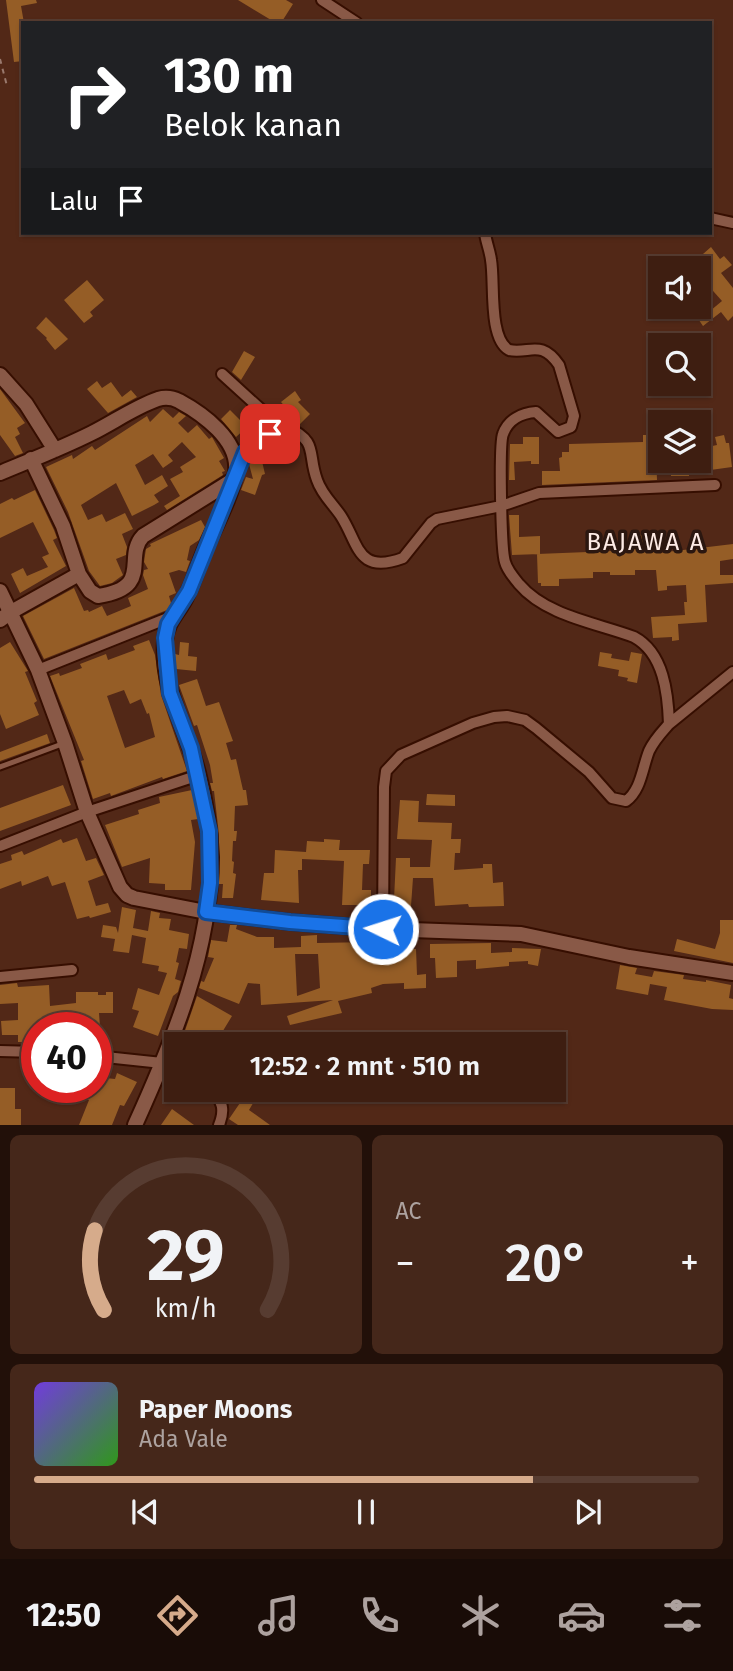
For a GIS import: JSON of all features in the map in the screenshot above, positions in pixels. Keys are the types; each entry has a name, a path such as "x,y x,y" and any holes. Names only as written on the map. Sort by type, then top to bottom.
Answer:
{"street":[{"path":"322,0 354,21"},
{"path":"712,218 733,223"},
{"path":"485,235 491,258 494,308 501,343 509,351 536,348 555,359 574,416 571,426 558,432 536,412 521,414 510,422 501,439 502,552 505,563 530,596 547,606 625,633 643,642 663,677 668,695 669,724"},
{"path":"222,374 277,424 302,435 310,444 316,479 321,489 342,518 356,548 368,559 388,562 403,558 437,519 501,506 539,493 715,485"},
{"path":"0,375 26,404 55,450"},
{"path":"0,473 55,450 159,399 173,399 201,416 223,436 234,455 235,476"},
{"path":"135,1125 162,1063 195,968 206,912 211,855 198,775 167,680 165,638 173,616 189,591 245,452 287,427"},
{"path":"32,459 63,526 79,574 90,591 97,596 128,584 135,572 137,546 143,536 235,476"},
{"path":"5,616 79,574"},
{"path":"0,591 5,616 38,670 87,811 120,887 127,895 206,912 253,918 383,929 521,934 629,957 733,973"},
{"path":"38,670 173,616"},
{"path":"383,929 384,787 386,771 401,755 461,728 494,717 525,720 589,772 612,798 626,801 636,792 656,737 733,672"},
{"path":"0,846 87,811 198,775"},
{"path":"0,977 72,970"},
{"path":"0,1051 21,1052"},
{"path":"112,1058 162,1063"},
{"path":"219,1125 224,1110 221,1102"}],"lane":[{"path":"0,767 65,743"}],"path":[{"path":"0,59 7,86"}],"building":[{"path":"6,0 36,0 37,3 21,6 24,21 21,21 21,61 14,62"},
{"path":"238,0 286,0 293,4 282,21 273,21"},
{"path":"711,247 720,259 724,256 732,265 721,273 733,288 733,316 728,321 721,312 703,326 698,319 711,319 711,310 722,301 711,289 711,256 701,256"},
{"path":"87,280 104,300 90,312 93,316 84,323 64,300"},
{"path":"46,317 68,339 55,350 36,328"},
{"path":"244,351 255,357 241,380 232,372"},
{"path":"97,381 102,388 111,382 122,397 131,390 137,397 108,413 87,389"},
{"path":"0,389 25,423 17,428 20,434 15,437 23,453 15,456 0,435"},
{"path":"295,391 301,400 298,402 310,414 300,424 281,402"},
{"path":"163,409 173,418 179,412 186,416 178,423 188,433 197,425 209,439 212,437 224,458 219,461 225,471 222,472 223,475 167,510 164,506 180,496 170,479 183,472 180,467 196,457 182,442 168,455 173,461 163,468 153,454 135,465 145,485 162,475 168,486 154,495 159,502 132,516 116,483 81,505 88,520 102,514 106,522 125,513 133,529 122,534 127,547 126,555 116,559 123,575 112,583 100,586 89,571 68,512 46,467 72,455 73,459 92,446 95,450 147,416 150,422"},
{"path":"230,410 247,427 236,437 221,419"},
{"path":"643,435 648,435 648,473 657,473 657,480 542,485 542,471 560,471 559,458 562,457 562,452 569,452 569,444 643,442"},
{"path":"724,435 726,443 729,443 732,467 711,470 711,446 717,445 715,437"},
{"path":"523,437 539,437 539,464 531,464 531,461 514,462 515,480 509,480 510,444 523,444"},
{"path":"261,457 265,474 262,475 255,495 241,490 246,477 253,479 249,464"},
{"path":"671,473 689,473 689,476 671,476"},
{"path":"35,490 54,530 57,538 53,540 66,566 20,593 11,574 23,568 27,576 48,567 42,557 49,554 33,522 0,538 0,504"},
{"path":"509,515 519,515 519,537 540,536 540,554 512,555"},
{"path":"201,520 205,527 199,540 190,546 187,560 190,561 186,572 179,570 169,573 176,593 169,596 171,603 167,610 44,659 23,616 74,588 84,611 89,612 102,606 107,616 131,606 128,598 148,589 143,575 144,570 148,569 144,562 146,549 150,544"},
{"path":"657,533 658,553 733,544 733,559 720,561 720,575 733,575 733,583 705,585 707,622 678,624 679,640 672,641 672,637 653,638 651,617 685,615 684,602 687,602 686,585 667,586 667,590 658,591 656,570 635,570 635,575 593,572 593,578 559,579 559,586 541,586 541,583 538,583 537,554 613,551 612,548 638,547 637,535"},
{"path":"149,640 155,655 161,695 187,771 163,779 162,777 111,796 110,793 93,799 81,761 84,760 50,676 59,673 60,676 82,668 80,664 106,654 108,660 135,650 133,646","holes":["124,690 130,704 141,699 147,714 149,713 155,737 125,748 107,696"]},
{"path":"10,642 28,671 25,672 37,701 34,703 39,715 6,729 0,714 0,648"},
{"path":"180,642 189,643 188,656 197,657 196,671 176,669 175,654 179,655"},
{"path":"600,652 612,654 611,658 629,661 631,652 642,654 637,683 618,676 619,670 598,666"},
{"path":"197,679 206,706 219,702 233,741 226,743 231,760 236,759 243,790 246,790 248,805 235,806 234,831 237,831 236,841 233,841 233,873 236,874 233,898 222,898 223,884 219,884 219,835 214,791 210,783 213,783 210,765 197,725 194,726 179,685"},
{"path":"47,734 50,743 0,761 0,752"},
{"path":"63,785 71,805 0,831 0,808"},
{"path":"192,790 198,819 191,820 195,842 191,890 165,890 165,884 149,883 150,858 122,867 105,825 139,814 138,810 160,803 159,797"},
{"path":"427,794 455,795 455,806 426,805"},
{"path":"400,800 419,801 418,822 452,823 451,839 461,839 460,853 455,853 454,870 483,868 483,864 492,864 493,883 503,882 504,906 435,906 433,878 413,878 410,920 393,920 396,858 410,858 410,867 430,867 432,840 397,839"},
{"path":"77,838 86,861 96,858 104,875 88,881 96,906 108,903 111,912 77,919 65,882 52,886 48,876 22,886 21,881 0,889 0,864 12,860 11,855 22,851 24,855 61,839 63,843"},
{"path":"324,839 340,840 339,850 370,850 369,864 363,864 362,890 371,890 371,905 342,905 344,861 302,859 302,870 298,870 299,903 261,900 264,873 274,873 275,850 306,852 307,841 324,842"},
{"path":"122,907 136,910 133,928 148,931 151,911 160,913 159,918 171,919 169,930 189,934 187,949 179,948 176,962 179,963 175,979 181,981 178,992 173,996 158,1036 133,1027 139,1011 132,1009 138,988 159,995 167,973 158,971 159,966 142,963 146,938 132,935 129,953 113,951 115,939 101,937 103,925 116,927 118,933"},
{"path":"720,920 733,920 733,963 674,951 677,939 715,949 720,933"},
{"path":"230,925 237,925 236,929 257,937 274,937 274,948 301,947 301,936 317,935 317,943 372,942 372,948 397,947 396,939 409,940 410,949 416,949 417,975 426,974 426,988 404,989 404,983 383,984 371,988 372,993 338,1001 342,1013 290,1025 287,1016 333,1000 261,1005 260,984 248,983 239,1004 199,988 214,958 208,957 211,940 227,942","holes":["295,954 318,954 320,988 297,996"]},
{"path":"491,943 491,953 512,952 512,948 541,949 538,966 528,964 528,961 476,969 476,960 457,961 457,977 436,978 435,958 430,958 430,944"},
{"path":"620,965 637,968 635,974 652,977 654,971 684,975 683,979 731,985 729,998 733,999 733,1010 664,1000 667,987 650,984 648,995 616,989"},
{"path":"0,985 49,985 50,1006 76,1003 76,992 98,992 98,995 106,995 106,992 113,992 113,1013 21,1012 21,1042 18,1042 18,1035 2,1035 1,1021 18,1020 18,1003 0,1004"},
{"path":"197,996 232,1016 222,1032 185,1032"},
{"path":"117,1073 137,1082 124,1106 120,1105 112,1125 79,1125 88,1103 112,1103 112,1079 115,1079"},
{"path":"0,1088 15,1088 15,1109 21,1109 21,1125 0,1125"},
{"path":"241,1102 254,1102 249,1110 270,1125 238,1125 229,1119"},
{"path":"172,1109 194,1125 161,1125"}],"district":[{"name":"BAJAWA A","path":"646,542"}],"route":[{"path":"270,434 245,452 189,591 168,624 165,638 170,693 191,748 209,831 210,883 206,912 383,929"}]}
